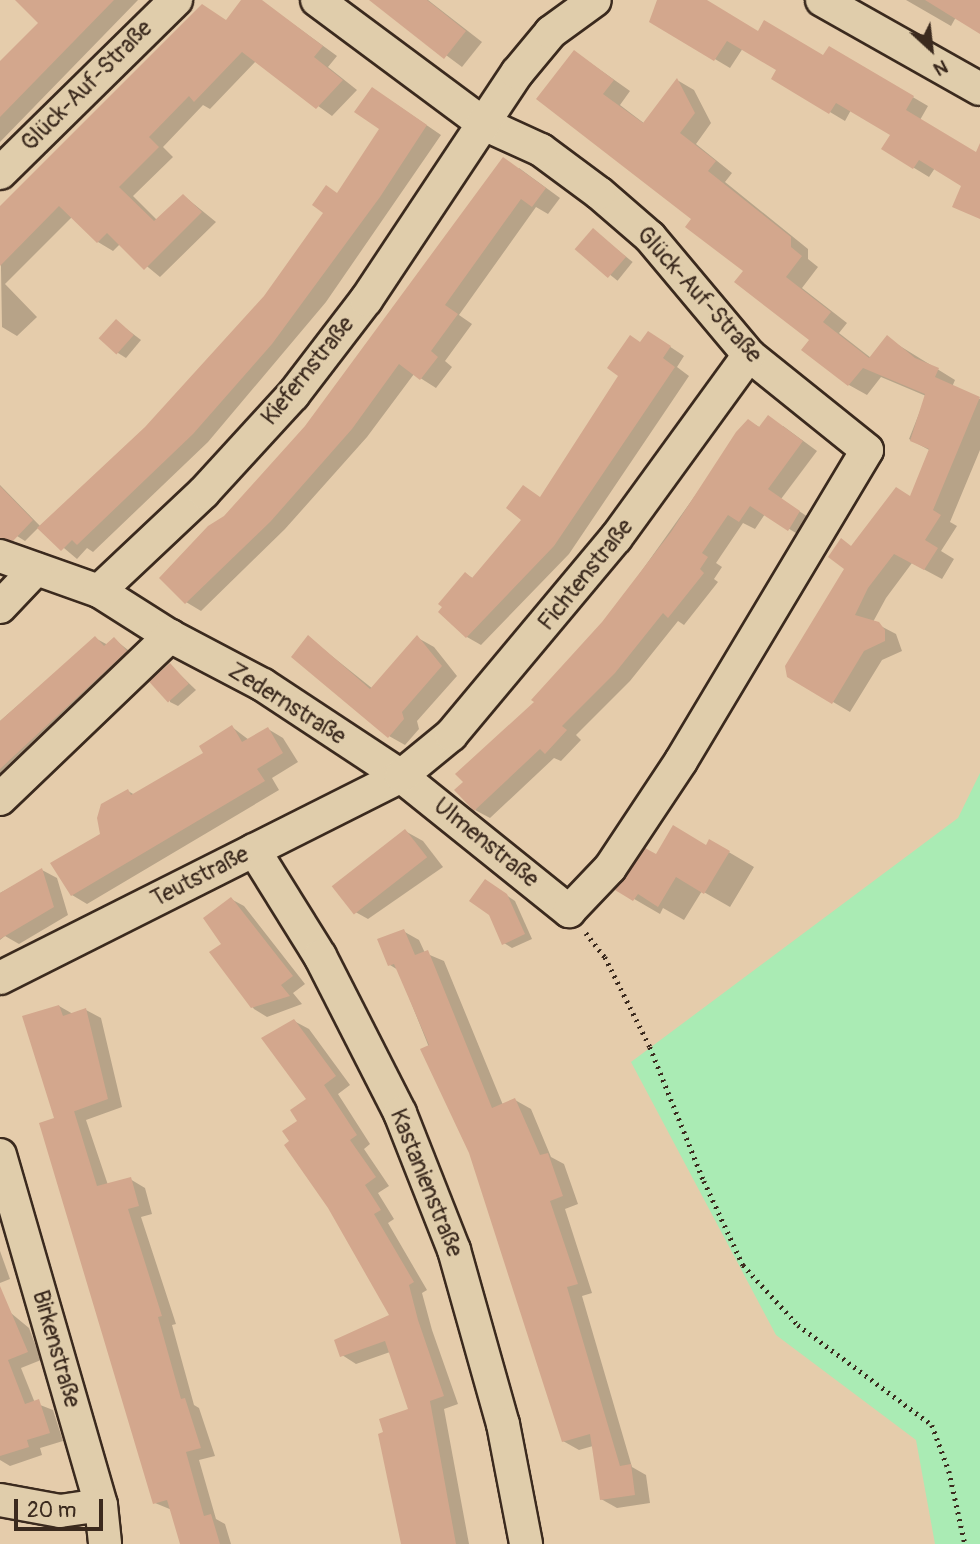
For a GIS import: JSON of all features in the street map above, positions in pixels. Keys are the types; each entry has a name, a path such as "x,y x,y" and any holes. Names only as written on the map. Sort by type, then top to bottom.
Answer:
{"street":[{"name":"Glück-Auf-Straße","path":"0,173 176,0"},
{"name":"Glück-Auf-Straße","path":"317,0 484,124 541,149 599,193 649,237 749,355 867,450 681,761 610,868 569,911"},
{"name":"Kiefernstraße","path":"99,591 204,492 293,395 366,300 484,124 551,32 596,0"},
{"path":"822,0 980,89"},
{"name":"Fichtenstraße","path":"401,776 451,735 528,647 698,429 749,355"},
{"name":"Zedernstraße","path":"0,556 99,591 170,636 263,685 401,776"},
{"path":"0,607 36,569"},
{"path":"0,799 170,636"},
{"name":"Teutstraße","path":"0,978 401,776"},
{"name":"Ulmenstraße","path":"401,776 569,911"},
{"name":"Kastanienstraße","path":"254,850 320,956 400,1113 450,1238 503,1424 526,1544"},
{"name":"Birkenstraße","path":"0,1155 101,1505 104,1544"},
{"path":"0,1500 60,1511 101,1505"}],"path":[{"path":"569,911 605,957 650,1047 704,1181 743,1265 798,1325 932,1425 949,1471 965,1544"}],"green space":[{"path":"980,773 980,1544 935,1544 916,1440 776,1335 631,1062 958,818"}],"building":[{"path":"15,0 114,0 0,117 0,61 38,23"},
{"path":"241,0 262,0 323,46 314,57 343,80 316,109 242,52 194,102 189,96 149,137 159,147 119,187 154,221 183,194 202,212 144,270 107,233 97,243 59,206 0,266 0,206 202,4 226,20"},
{"path":"369,0 427,0 466,31 444,59"},
{"path":"657,0 707,0 758,31 764,20 823,55 829,46 914,96 906,110 976,152 980,143 980,219 952,207 961,186 919,160 913,169 881,149 890,135 836,103 829,114 771,79 776,70 727,41 714,61 649,22"},
{"path":"925,0 980,0 980,34"},
{"path":"574,50 614,80 603,94 643,123 677,78 695,113 680,133 716,161 708,171 791,237 791,247 802,256 786,277 831,312 823,322 869,358 887,335 915,358 939,368 935,377 980,397 933,510 941,515 925,540 938,548 924,570 894,554 868,588 855,615 879,622 885,630 885,641 864,651 832,704 787,677 785,666 844,569 828,557 841,538 851,546 896,487 910,496 929,449 910,441 925,394 863,368 848,386 801,350 809,340 734,282 743,271 685,227 691,219 536,99"},
{"path":"372,87 427,125 380,197 272,344 193,434 77,545 72,540 61,551 37,528 145,427 264,296 323,213 312,205 326,185 337,193 379,129 354,112"},
{"path":"503,157 546,188 532,207 521,199 445,305 458,314 431,351 438,357 420,380 399,364 352,429 271,521 185,604 159,578 208,526 224,516 305,426"},
{"path":"593,228 626,257 608,278 575,249"},
{"path":"116,319 134,335 116,354 99,338"},
{"path":"648,331 671,346 663,358 675,367 554,546 466,638 438,612 442,607 438,604 465,572 472,578 521,520 506,508 523,485 540,497 618,376 607,368 630,335 640,342"},
{"path":"768,415 803,441 768,489 800,511 788,531 750,506 739,522 728,515 702,553 708,557 700,569 704,573 668,618 663,613 615,673 562,726 567,730 545,754 540,749 474,811 454,790 463,782 455,774 534,702 531,700 602,622 671,532 736,432 748,419 759,427"},
{"path":"0,486 33,520 13,541 0,538"},
{"path":"308,635 370,689 417,635 442,666 402,712 404,719 388,738 291,657"},
{"path":"95,636 104,646 114,637 127,651 0,769 0,721"},
{"path":"170,663 189,684 168,703 149,682"},
{"path":"232,725 242,742 268,727 283,753 257,769 265,781 71,896 50,863 100,834 97,818 101,804 128,789 131,795 203,753 199,746"},
{"path":"673,825 706,845 709,839 730,851 704,894 676,877 658,907 638,894 633,901 615,890 645,848 656,854"},
{"path":"405,829 427,857 354,915 332,886"},
{"path":"42,868 54,907 0,939 0,893"},
{"path":"485,879 507,894 525,934 502,945 489,915 469,901"},
{"path":"231,897 293,976 281,985 290,996 251,1008 209,952 221,944 203,918"},
{"path":"404,929 415,955 428,950 492,1108 515,1098 540,1155 548,1153 563,1196 550,1201 578,1284 567,1287 620,1466 631,1464 635,1495 600,1500 590,1434 562,1442 469,1153 420,1049 429,1045 394,964 388,966 377,939"},
{"path":"59,1005 63,1016 86,1008 108,1099 74,1111 97,1186 131,1177 139,1206 128,1209 162,1316 158,1317 181,1399 185,1398 201,1448 186,1452 204,1516 211,1514 220,1544 180,1544 167,1500 153,1504 39,1123 54,1118 22,1016"},
{"path":"294,1019 336,1076 324,1085 357,1135 350,1140 376,1177 365,1185 381,1210 374,1214 414,1282 409,1285 418,1320 444,1396 430,1401 456,1544 401,1544 378,1434 383,1432 379,1419 408,1409 385,1341 340,1357 334,1340 389,1315 328,1208 284,1145 289,1141 282,1131 297,1121 290,1110 306,1099 261,1038"},
{"path":"0,1286 28,1352 8,1360 25,1404 39,1399 50,1433 27,1440 29,1447 0,1456"}]}
